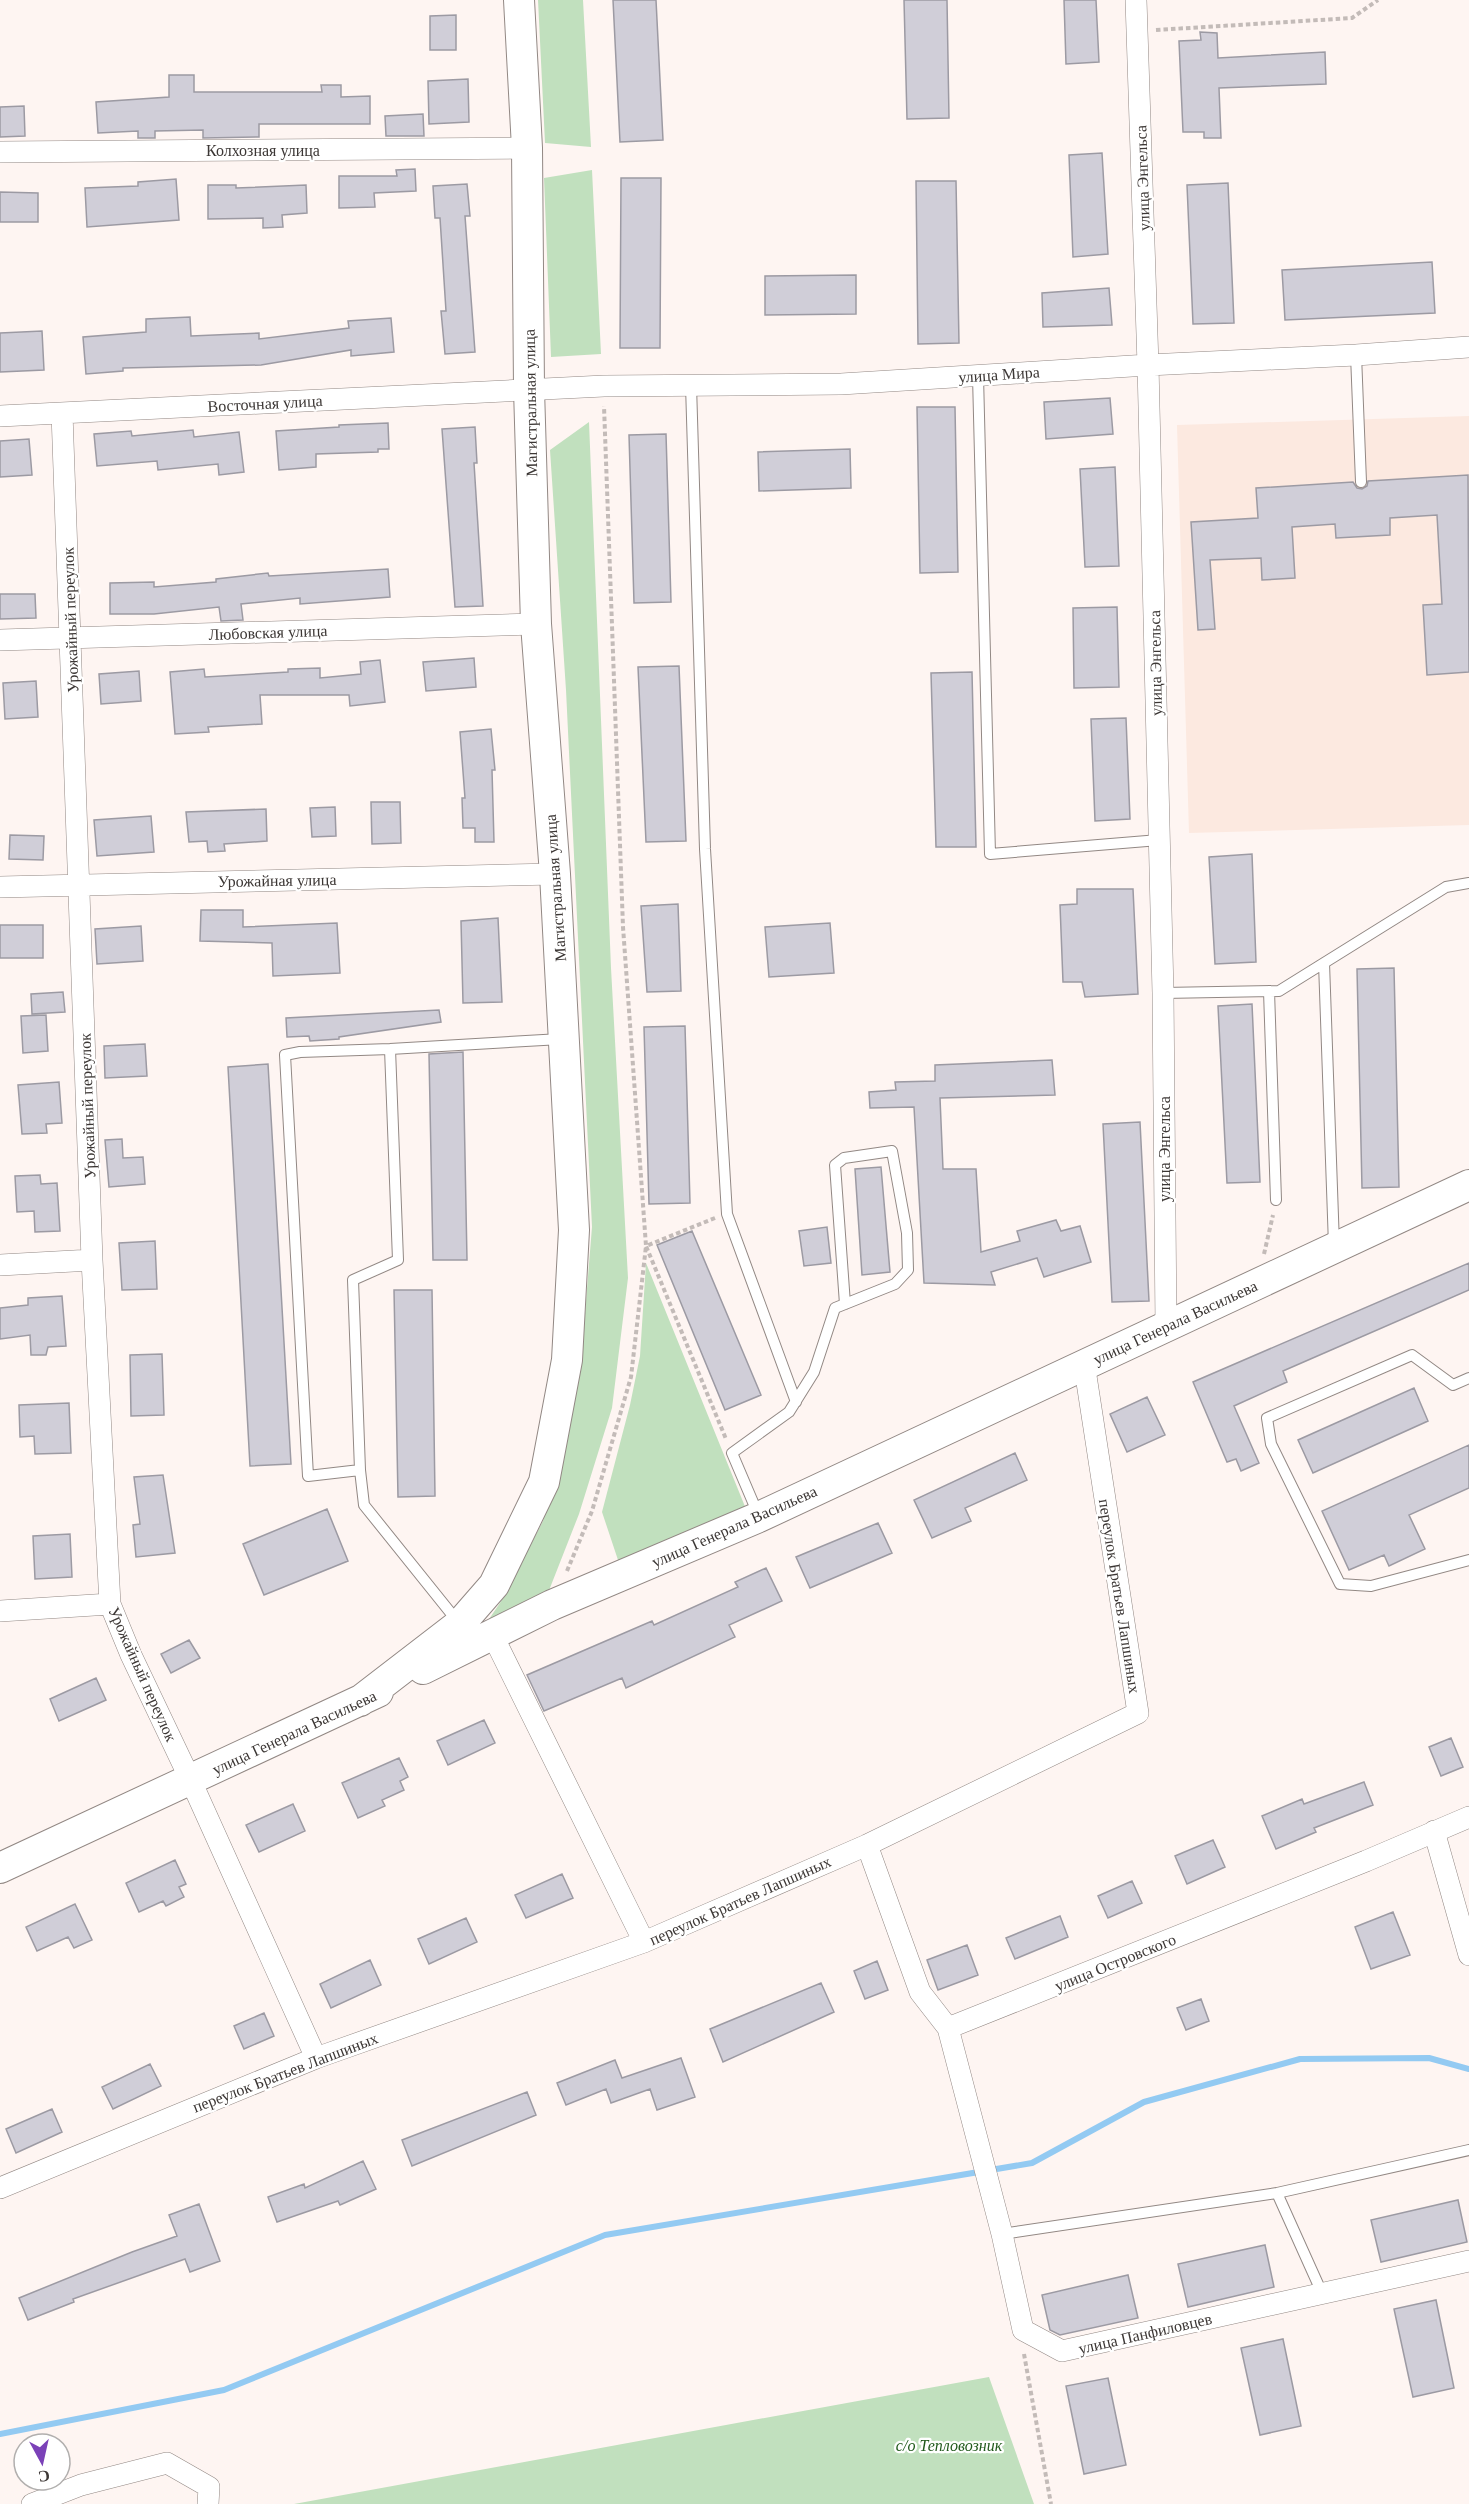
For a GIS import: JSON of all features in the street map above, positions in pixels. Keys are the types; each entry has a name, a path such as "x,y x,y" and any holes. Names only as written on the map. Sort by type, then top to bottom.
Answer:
{"main road":[{"name":"Магистральная улица","path":"360,1701 459,1624 494,1585 544,1482 567,1360 574,1230 555,874 536,624 529,389 526,148 519,0"},
{"name":"улица Генерала Васильева","path":"0,1868 360,1701 552,1605 759,1517 1084,1363 1469,1185"}],"street":[{"name":"улица Энгельса","path":"1136,0 1148,365 1163,993 1166,1327"},
{"name":"Колхозная улица","path":"0,152 526,148"},
{"name":"улица Мира","path":"529,389 841,384 1469,347"},
{"name":"Восточная улица","path":"0,416 529,389"},
{"name":"Урожайный переулок","path":"62,413 72,638 92,1260 110,1604 131,1655 191,1781 316,2058"},
{"name":"Любовская улица","path":"0,640 536,624"},
{"name":"Урожайная улица","path":"0,887 555,874"},
{"path":"0,1265 92,1260"},
{"name":"переулок Братьев Лапшиных","path":"0,2188 316,2058 644,1942 867,1845 1138,1713 1084,1363"},
{"path":"0,1611 110,1604"},
{"path":"492,1634 644,1942"},
{"name":"улица Островского","path":"948,2028 1366,1861 1469,1817"},
{"path":"1434,1831 1469,1955"},
{"path":"867,1845 920,1992 948,2028"},
{"name":"улица Панфиловцев","path":"948,2028 1002,2234 1023,2330 1062,2352 1469,2261"},
{"path":"33,2504 81,2485 167,2463 210,2487 208,2504"}],"lane":[{"path":"1356,355 1362,482"},
{"path":"978,376 990,854 1159,840"},
{"path":"691,385 705,849 727,1214 796,1402"},
{"path":"1163,993 1279,991 1446,887 1469,883"},
{"path":"1324,963 1334,1248"},
{"path":"1269,991 1276,1200"},
{"path":"360,1470 308,1476 285,1055 300,1052 564,1039"},
{"path":"390,1049 398,1260 353,1281 360,1470 364,1505 459,1624"},
{"path":"759,1517 732,1453 789,1412 814,1372 835,1308 845,1304 895,1284 908,1270 907,1233 892,1151 844,1158 835,1165 845,1304"},
{"path":"1469,1378 1453,1385 1412,1355 1267,1418 1271,1444 1340,1584 1371,1586 1469,1560"},
{"path":"1002,2234 1277,2193 1469,2150"},
{"path":"1277,2193 1322,2293"}],"path":[{"path":"1137,31 1352,18 1378,0"},
{"path":"552,1605 592,1511 631,1377 646,1246 623,927 604,386"},
{"path":"1263,1258 1276,1200"},
{"path":"646,1246 727,1214"},
{"path":"646,1246 732,1453"},
{"path":"1022,2343 1051,2504"}],"shaded area":[{"path":"1469,416 1469,825 1189,833 1177,425"}],"green space":[{"path":"538,0 583,0 591,147 545,143"},
{"path":"592,170 601,354 551,357 544,178"},
{"path":"589,422 611,968 628,1278 612,1408 579,1514 548,1593 485,1625 504,1597 543,1521 580,1375 592,1227 566,690 550,450"},
{"path":"646,1263 746,1509 620,1566 602,1512 630,1405 640,1356"},
{"name":"с/о Тепловозник","path":"989,2377 1034,2504 294,2504"}],"building":[{"path":"613,0 656,0 663,140 620,142"},
{"path":"904,0 947,0 949,118 907,119"},
{"path":"1064,0 1096,0 1099,62 1066,64"},
{"path":"456,15 456,50 430,50 430,16"},
{"path":"1200,32 1217,33 1218,58 1325,52 1326,84 1219,88 1221,138 1204,138 1204,132 1183,132 1179,41 1201,40"},
{"path":"169,75 194,75 194,92 322,92 321,85 341,85 341,97 370,96 370,124 259,124 259,137 203,138 203,130 155,131 155,138 138,138 138,131 98,133 96,102 169,97"},
{"path":"468,79 469,122 429,124 428,81"},
{"path":"24,106 25,136 0,137 0,107"},
{"path":"423,114 424,136 386,136 385,116"},
{"path":"1102,153 1108,254 1073,257 1069,155"},
{"path":"415,169 416,191 374,193 375,207 339,208 339,176 397,176 396,170"},
{"path":"621,178 661,178 660,348 620,348"},
{"path":"176,179 179,220 87,227 85,188 138,186 138,182"},
{"path":"916,181 956,181 959,343 918,344"},
{"path":"1228,183 1234,323 1193,324 1187,185"},
{"path":"467,184 470,216 465,216 475,352 445,354 441,311 446,311 440,218 435,218 433,186"},
{"path":"208,185 236,185 236,188 306,185 307,213 282,215 283,227 263,228 263,218 208,219"},
{"path":"0,192 38,193 38,222 0,222"},
{"path":"1432,262 1435,313 1285,320 1282,270"},
{"path":"856,275 856,314 765,315 765,276"},
{"path":"1109,288 1112,325 1043,327 1042,293"},
{"path":"190,317 191,336 259,333 259,339 349,328 348,321 391,318 394,352 351,356 351,350 261,365 123,368 123,371 86,374 83,337 146,332 146,319"},
{"path":"42,331 44,370 0,372 0,333"},
{"path":"1110,398 1113,434 1046,439 1044,402"},
{"path":"917,407 955,407 958,572 920,573"},
{"path":"388,423 389,449 378,449 378,452 316,454 316,467 279,470 276,431"},
{"path":"475,427 477,463 474,463 483,606 455,607 442,429"},
{"path":"193,430 194,437 239,432 244,472 219,475 218,464 158,470 157,461 97,466 94,434 131,431 132,436"},
{"path":"666,434 671,602 634,603 629,435"},
{"path":"29,439 32,475 0,477 0,441"},
{"path":"850,449 851,488 759,491 758,452"},
{"path":"1115,467 1119,566 1085,567 1080,469"},
{"path":"1468,475 1469,672 1427,675 1423,605 1442,604 1437,515 1390,518 1390,535 1336,538 1335,524 1292,527 1295,578 1262,580 1261,558 1210,560 1215,629 1198,630 1191,522 1258,518 1256,488 1353,482 1357,488 1362,489 1367,486 1368,481"},
{"path":"388,569 390,597 300,604 300,598 241,604 243,620 221,621 219,607 154,614 110,614 110,583 154,582 154,587 216,582 216,579 268,573 269,576"},
{"path":"0,594 35,594 36,618 0,619"},
{"path":"1117,607 1119,687 1074,688 1073,608"},
{"path":"474,658 476,687 426,691 423,662"},
{"path":"380,660 385,702 350,706 349,695 260,695 262,724 208,727 209,732 175,734 170,672 204,669 205,677 320,668 320,678 361,674 360,662"},
{"path":"679,666 686,841 646,842 638,667"},
{"path":"139,671 141,701 101,704 99,674"},
{"path":"972,672 976,847 936,847 931,673"},
{"path":"36,681 38,717 5,719 3,683"},
{"path":"1126,718 1130,819 1095,821 1091,719"},
{"path":"491,729 495,770 492,770 494,842 475,842 475,828 463,828 462,798 465,798 460,732"},
{"path":"371,802 400,802 401,843 372,844"},
{"path":"335,807 336,836 312,837 310,808"},
{"path":"266,809 267,841 224,844 225,851 208,852 207,841 189,842 186,812"},
{"path":"151,816 154,852 97,856 94,820"},
{"path":"10,835 44,836 43,860 9,859"},
{"path":"1252,854 1256,962 1215,964 1209,857"},
{"path":"1077,889 1133,889 1138,994 1085,997 1082,982 1063,982 1060,905 1077,904"},
{"path":"678,904 681,991 647,992 641,906"},
{"path":"201,910 243,910 243,927 337,923 340,973 273,976 272,943 200,941"},
{"path":"498,918 502,1002 463,1003 461,921"},
{"path":"830,923 834,973 769,977 765,927"},
{"path":"0,925 43,925 43,958 0,958"},
{"path":"141,926 143,961 97,964 95,929"},
{"path":"1394,968 1399,1187 1362,1188 1357,969"},
{"path":"63,992 65,1012 32,1014 31,994"},
{"path":"1252,1004 1260,1182 1227,1183 1218,1006"},
{"path":"439,1010 441,1022 339,1037 339,1039 310,1041 309,1036 287,1037 286,1018"},
{"path":"46,1015 48,1051 23,1053 21,1016"},
{"path":"685,1026 690,1203 649,1204 644,1027"},
{"path":"145,1044 147,1076 105,1078 104,1046"},
{"path":"463,1052 467,1260 433,1260 429,1054"},
{"path":"1052,1060 1055,1095 940,1098 943,1169 976,1169 981,1252 1020,1241 1017,1231 1056,1220 1061,1231 1080,1226 1091,1262 1044,1277 1037,1258 991,1272 995,1285 924,1283 914,1107 870,1108 869,1092 896,1090 895,1082 935,1081 935,1065"},
{"path":"268,1064 291,1464 250,1466 228,1067"},
{"path":"59,1082 62,1123 46,1124 47,1133 22,1134 18,1085"},
{"path":"1140,1122 1149,1301 1112,1302 1103,1124"},
{"path":"122,1139 123,1158 143,1157 145,1184 109,1187 105,1140"},
{"path":"881,1167 890,1272 862,1275 855,1169"},
{"path":"40,1175 41,1184 57,1183 60,1231 35,1232 34,1211 17,1212 15,1176"},
{"path":"827,1227 831,1263 804,1266 799,1231"},
{"path":"692,1231 761,1395 725,1410 657,1245"},
{"path":"155,1241 157,1289 122,1290 119,1243"},
{"path":"1469,1263 1469,1290 1283,1371 1287,1382 1234,1406 1259,1463 1241,1471 1236,1459 1227,1462 1193,1382"},
{"path":"394,1290 432,1290 435,1496 398,1497"},
{"path":"62,1296 66,1346 48,1347 46,1355 31,1355 30,1335 0,1339 0,1308 28,1305 28,1298"},
{"path":"162,1354 164,1415 131,1416 130,1355"},
{"path":"1414,1388 1428,1421 1313,1473 1298,1440"},
{"path":"1147,1397 1165,1435 1127,1452 1110,1414"},
{"path":"69,1403 71,1453 35,1454 34,1436 20,1437 19,1405"},
{"path":"1469,1445 1469,1488 1409,1515 1425,1549 1389,1566 1384,1555 1349,1570 1322,1511"},
{"path":"1015,1453 1027,1480 965,1508 971,1521 932,1538 914,1500"},
{"path":"163,1475 175,1553 136,1557 133,1525 140,1524 134,1477"},
{"path":"327,1509 348,1561 264,1595 243,1544"},
{"path":"878,1523 892,1553 810,1588 796,1557"},
{"path":"70,1534 72,1577 35,1579 33,1536"},
{"path":"766,1568 782,1601 729,1625 735,1637 626,1688 622,1678 544,1711 527,1675 652,1621 654,1625 738,1587 735,1582"},
{"path":"189,1640 200,1658 171,1673 161,1654"},
{"path":"96,1678 106,1700 59,1721 50,1699"},
{"path":"484,1720 495,1743 448,1765 437,1741"},
{"path":"1451,1738 1463,1767 1441,1776 1429,1747"},
{"path":"399,1758 408,1777 400,1781 404,1790 382,1800 385,1806 358,1818 342,1783"},
{"path":"1364,1782 1373,1805 1314,1828 1316,1832 1276,1849 1262,1816 1302,1799 1304,1804"},
{"path":"293,1804 305,1831 259,1852 246,1825"},
{"path":"1213,1840 1225,1867 1187,1884 1175,1856"},
{"path":"175,1860 186,1884 179,1887 184,1897 166,1906 163,1901 139,1912 126,1883"},
{"path":"562,1874 573,1898 526,1918 515,1895"},
{"path":"1132,1881 1142,1903 1108,1918 1098,1896"},
{"path":"75,1904 92,1940 74,1948 68,1937 37,1951 26,1927"},
{"path":"1393,1912 1410,1955 1371,1969 1355,1927"},
{"path":"1060,1916 1068,1937 1015,1959 1006,1938"},
{"path":"466,1918 477,1942 429,1964 418,1939"},
{"path":"967,1945 978,1975 938,1990 927,1960"},
{"path":"370,1960 381,1985 331,2008 320,1984"},
{"path":"877,1961 888,1990 865,1999 854,1971"},
{"path":"821,1983 834,2012 723,2062 710,2029"},
{"path":"1201,1999 1209,2021 1186,2030 1177,2008"},
{"path":"264,2013 274,2036 244,2049 234,2026"},
{"path":"681,2058 695,2097 657,2110 650,2089 611,2103 606,2089 566,2105 557,2083 615,2060 622,2078"},
{"path":"150,2064 161,2086 113,2109 102,2087"},
{"path":"527,2092 536,2115 412,2166 402,2140"},
{"path":"52,2109 62,2132 16,2153 6,2129"},
{"path":"363,2161 376,2189 340,2205 338,2201 277,2222 268,2197 304,2184 305,2188"},
{"path":"1458,2200 1467,2242 1381,2262 1371,2220"},
{"path":"199,2204 220,2261 190,2272 185,2259 73,2299 74,2302 28,2320 19,2298 177,2236 169,2215"},
{"path":"1265,2245 1274,2287 1188,2307 1178,2264"},
{"path":"1128,2275 1138,2318 1060,2335 1050,2330 1042,2295"},
{"path":"1436,2300 1454,2388 1413,2397 1394,2309"},
{"path":"1283,2339 1301,2426 1260,2435 1241,2348"},
{"path":"1108,2378 1126,2465 1084,2474 1066,2386"}],"waterway":[{"path":"0,2434 224,2390 605,2235 1032,2163 1144,2102 1300,2059 1429,2058 1469,2069"}]}
